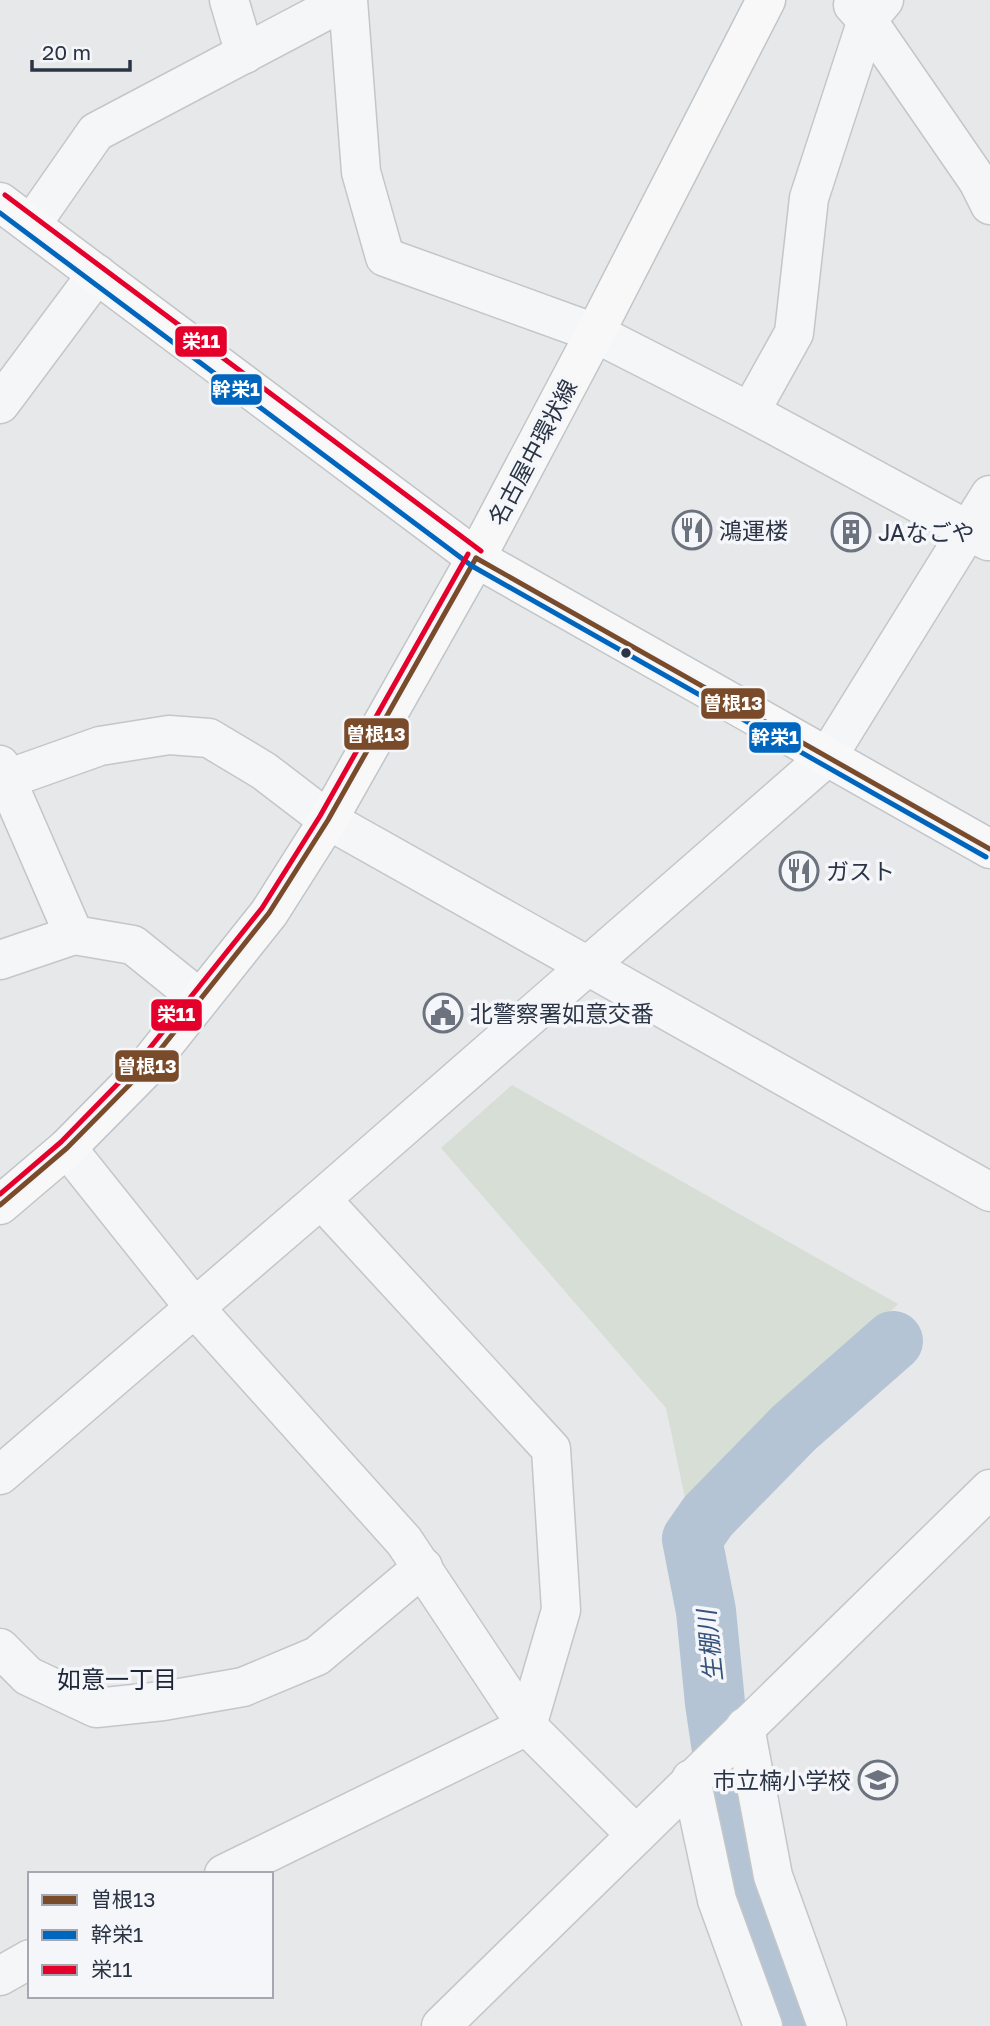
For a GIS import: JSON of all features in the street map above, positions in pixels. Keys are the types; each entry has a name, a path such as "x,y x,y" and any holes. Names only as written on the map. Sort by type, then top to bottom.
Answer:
{"main road":[{"name":"名古屋中環状線","path":"0,1205 67,1148 144,1070 269,914 328,820 476,558 766,0"},
{"path":"0,202 476,558 990,849"}],"street":[{"path":"229,0 245,54"},
{"path":"31,225 96,132 347,0 361,172 385,257 595,333 750,412 979,536"},
{"path":"750,412 794,333 809,198 866,7"},
{"path":"866,7 978,181 990,205"},
{"path":"0,404 97,274"},
{"path":"0,1475 828,757 979,536 990,495"},
{"path":"74,935 4,772 100,746 169,735 209,738 264,771 328,820 990,1192"},
{"path":"0,960 74,935 133,945 200,999"},
{"path":"67,1148 194,1307 404,1541 527,1726 636,1835"},
{"path":"228,1872 527,1726 561,1610 551,1449 321,1199"},
{"path":"441,2026 990,1489"},
{"path":"0,1648 28,1676 96,1708 163,1702 243,1687 317,1656 423,1567"},
{"path":"745,1727 773,1876 827,2026"},
{"path":"691,1779 717,1900 763,2026"},
{"path":"0,1976 28,1960"}],"shaded area":[{"path":"512,1085 898,1304 688,1512 666,1408 441,1148"}],"waterway":[{"name":"生棚川","path":"791,2026 743,1892 715,1703 706,1611 692,1539 708,1516 794,1428 893,1341"}],"transit line":[{"name":"栄11","path":"5,195 481,551"},
{"name":"幹栄1","path":"0,213 472,566 986,857"},
{"name":"栄11","path":"0,1194 61,1142 137,1064 262,908 320,816 468,554"},
{"name":"曽根13","path":"476,558 990,849"},
{"name":"曽根13","path":"0,1205 67,1148 144,1070 269,913 328,820 476,558"}],"place":[{"name":"鴻運楼","path":"692,530"},
{"name":"JAなごや","path":"851,532"},
{"name":"ガスト","path":"799,871"},
{"name":"北警察署如意交番","path":"443,1013"},
{"name":"市立楠小学校","path":"878,1780"}],"district":[{"name":"如意一丁目","path":"117,1678"}]}
